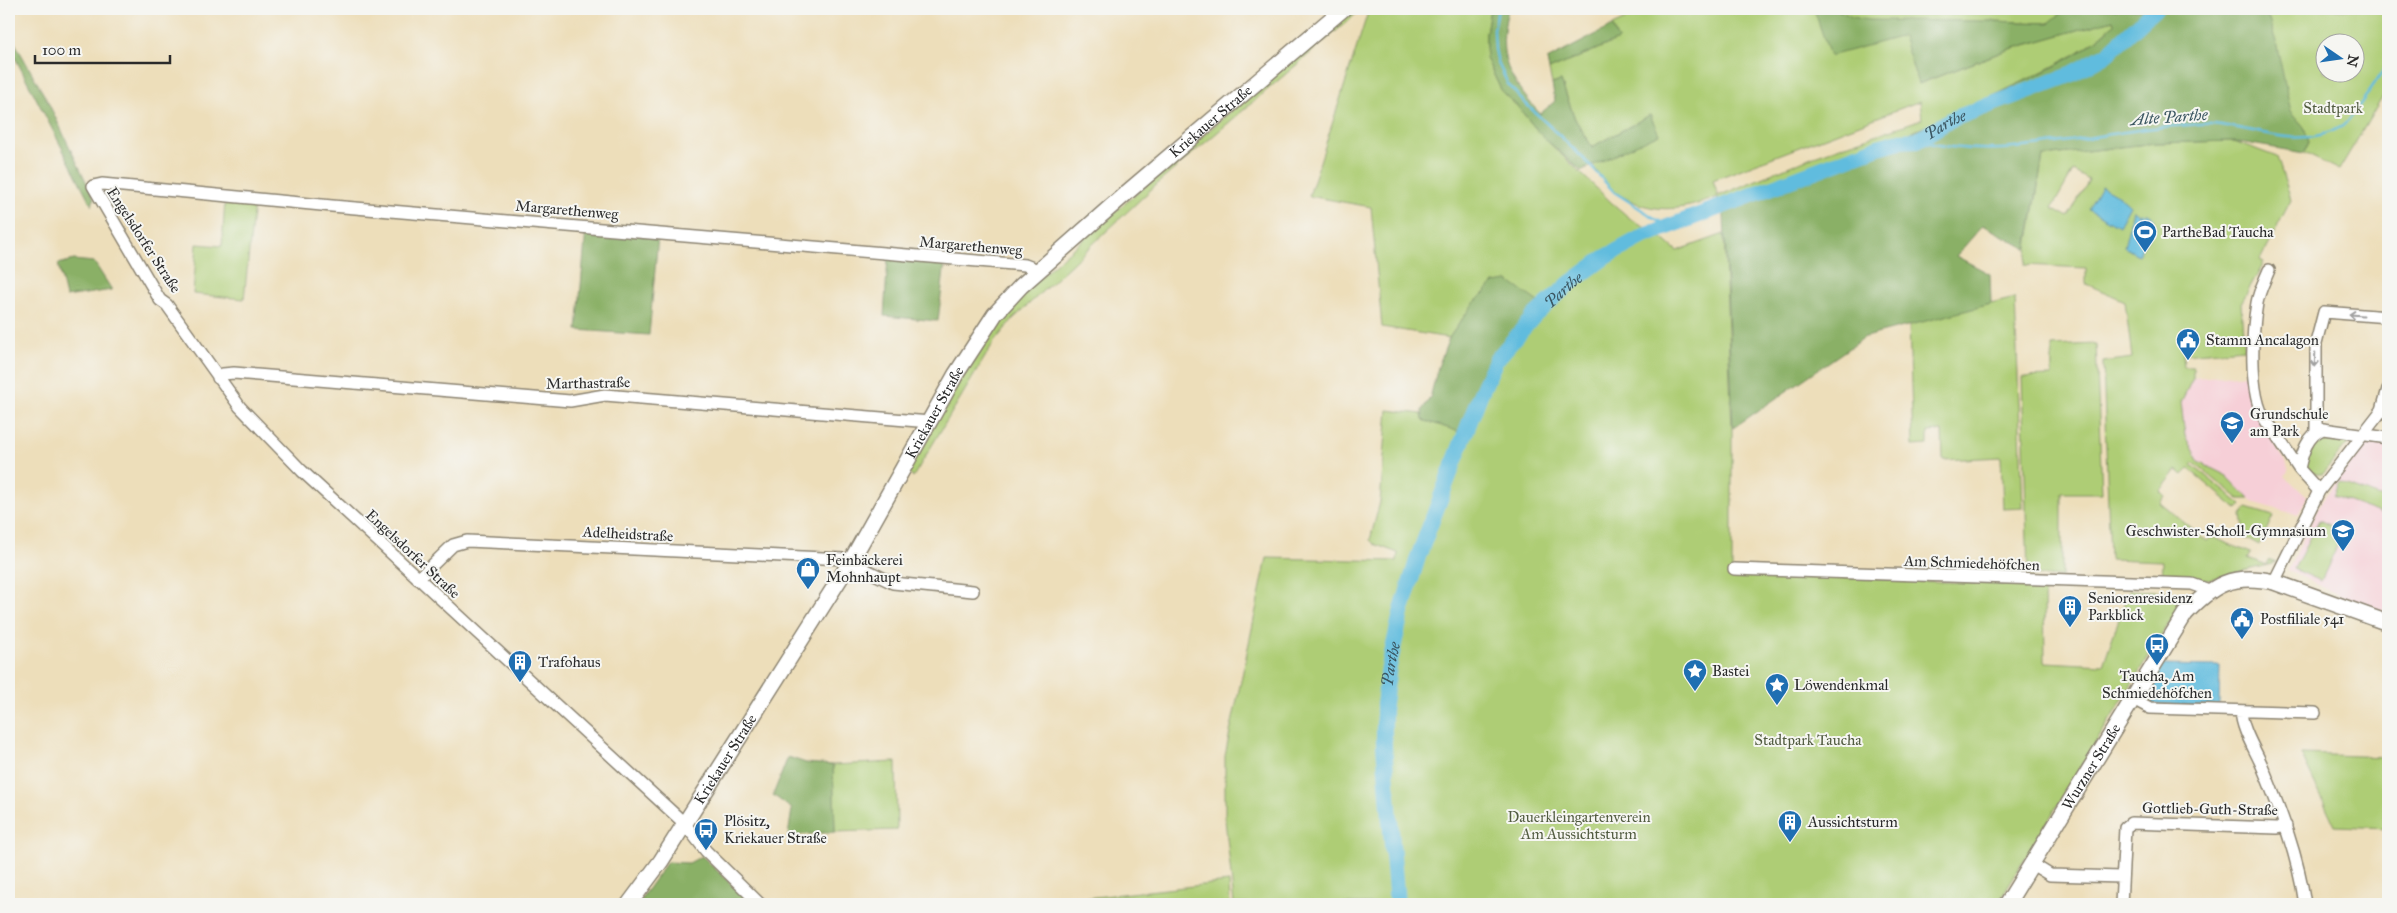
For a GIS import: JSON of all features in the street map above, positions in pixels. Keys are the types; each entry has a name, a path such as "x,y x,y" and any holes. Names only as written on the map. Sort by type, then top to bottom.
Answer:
{"street":[{"name":"Kriekauer Straße","path":"629,904 661,861 851,561 956,374 994,314 1038,270 1343,9"},
{"name":"Margarethenweg","path":"93,186 102,184 342,207 1025,264 1038,270"},
{"name":"Engelsdorfer Straße","path":"93,186 160,300 167,305 240,407 302,471 684,823 706,851 760,904"},
{"path":"2269,270 2257,301 2254,330 2257,400 2266,422 2299,469 2319,491"},
{"path":"2299,469 2303,452 2316,432 2316,343 2324,312 2388,317"},
{"name":"Marthastraße","path":"218,378 223,374 234,373 570,402 605,395 930,422"},
{"path":"2274,582 2319,491 2364,436 2382,410 2388,389"},
{"path":"2316,432 2323,429 2388,438"},
{"name":"Adelheidstraße","path":"418,579 453,545 467,541 844,559 893,582 973,591"},
{"name":"Am Schmiedehöfchen","path":"1734,569 2192,584 2209,590"},
{"name":"Wurzner Straße","path":"2007,904 2185,614 2209,590 2241,578 2258,578 2388,623"},
{"path":"2133,699 2150,708 2315,713"},
{"path":"2241,711 2241,722 2252,743 2286,826 2301,879 2305,904"},
{"name":"Gottlieb-Guth-Straße","path":"2121,904 2125,828 2131,823 2278,828 2286,826"},
{"path":"2032,864 2050,875 2121,878"}],"shaded area":[{"name":"Grundschule am Park","path":"2251,374 2257,408 2269,435 2286,462 2289,471 2285,476 2307,497 2298,515 2252,502 2227,476 2199,462 2184,436 2181,402 2193,378"},
{"name":"Geschwister-Scholl-Gymnasium","path":"2367,443 2388,444 2388,614 2343,597 2288,570 2322,500"}],"green space":[{"path":"1349,9 1362,9 1158,183 1013,319 994,342 913,477 906,472 1002,310"},
{"path":"1369,9 1490,9 1486,33 1486,58 1502,92 1518,107 1542,136 1612,203 1632,220 1654,231 1677,251 1724,234 1732,429 1732,573 2044,586 2045,662 2103,665 2129,590 2181,592 2184,599 1997,904 1234,904 1225,819 1225,756 1267,558 1397,561 1398,553 1374,544 1370,540 1380,502 1388,410 1422,414 1423,420 1465,433 1494,364 1516,336 1473,304 1449,338 1382,327 1371,207 1309,196"},
{"path":"1490,9 1508,9 1503,41 1504,54 1513,78 1540,114 1555,101 1552,84 1561,81 1575,119 1592,147 1650,115 1659,134 1581,171 1542,136 1518,107 1502,92 1486,58 1486,33"},
{"path":"1650,9 2074,9 2065,10 2050,23 1990,21 1919,84 2007,50 2113,20 2114,24 2091,44 2052,67 1904,136 1721,206 1717,197 1690,206 1665,209 1639,204 1614,191 1592,164 1658,134 1650,115 1592,147 1575,119 1561,81 1552,84 1549,70 1618,40 1612,26","holes":["1920,101 1922,119 1814,156 1718,196 1713,180"]},
{"path":"1814,9 1836,9 1852,17 1869,20 2049,23 2065,10 2074,9 2260,9 2269,20 2276,42 2291,112 2304,127 2309,142 2304,153 2234,141 2155,143 2043,156 2027,249 1983,225 1956,256 1990,274 1991,304 1865,337 1733,428 1724,216 1721,206 1868,150 1976,104 2066,60 2091,44 2114,24 2113,20 2007,50 1918,84 1903,36 1830,56"},
{"name":"Stadtpark","path":"2260,9 2388,9 2388,88 2339,170 2304,153 2309,142 2290,112 2269,20"},
{"path":"1612,26 1618,40 1549,70 1547,60"},
{"path":"9,32 48,102 94,198 92,206 9,46"},
{"name":"PartheBad Taucha","path":"2234,141 2277,157 2291,200 2260,260 2264,262 2241,303 2244,349 2183,354 2184,367 2193,367 2193,378 2181,402 2185,436 2199,462 2227,476 2249,499 2239,499 2194,463 2192,465 2242,505 2238,510 2189,469 2183,475 2177,470 2160,491 2165,496 2160,503 2207,541 2212,537 2251,553 2248,558 2266,565 2268,560 2276,563 2210,579 2162,580 2163,561 2110,559 2103,362 2132,358 2125,301 2086,284 2086,268 2025,265 2043,156 2155,143","holes":["2073,171 2089,180 2068,217 2052,208"]},
{"path":"225,200 254,203 244,299 193,294 197,244 222,246"},
{"path":"586,230 658,237 649,335 577,330"},
{"path":"888,257 945,262 938,321 884,316"},
{"path":"74,260 94,262 112,290 66,297 58,264"},
{"path":"1508,281 1544,306 1494,364 1476,403 1466,434 1423,420 1422,410 1430,398 1438,367 1449,338 1473,304 1494,283"},
{"path":"2015,298 2023,508 2003,509 2001,457 1943,460 1942,431 1928,432 1928,445 1913,446 1909,324"},
{"path":"2096,344 2102,493 2062,493 2062,577 2028,575 2022,377 2052,376 2052,346"},
{"path":"2323,435 2349,442 2322,474 2316,474 2306,469 2305,462 2319,438"},
{"path":"2339,482 2388,500 2388,516 2333,496"},
{"path":"2247,508 2273,516 2259,546 2245,538 2242,515"},
{"path":"2319,520 2344,532 2321,581 2294,569"},
{"path":"2301,754 2388,757 2388,828 2335,826"},
{"path":"788,757 806,763 833,765 835,832 788,836 792,809 773,795"},
{"path":"896,762 897,830 835,832 833,765"},
{"path":"702,856 752,904 637,904 667,862 689,863"},
{"path":"1229,882 1230,904 1032,904"}],"water":[{"path":"2101,186 2119,196 2130,206 2119,226 2088,209"},
{"path":"2133,210 2139,215 2141,212 2144,215 2146,212 2154,219 2150,225 2154,228 2138,255 2124,247"},
{"path":"2161,665 2220,666 2219,706 2151,704 2152,701 2142,697"}],"waterway":[{"path":"1498,9 1494,30 1495,49 1498,63 1508,84 1521,99 1583,158 1614,192 1667,226"},
{"name":"Parthe","path":"1397,904 1384,746 1384,704 1389,667 1401,613 1418,557 1480,395 1496,360 1535,315 1570,283 1604,258 1644,236 1878,147 1900,141 1918,140 1950,120 2070,75 2107,54 2155,9"},
{"name":"Alte Parthe","path":"1918,140 1949,147 2013,148 2045,145 2142,129 2206,124 2228,126 2277,136 2309,137 2325,134 2345,124 2388,63"}],"place":[{"name":"PartheBad Taucha","path":"2145,253"},
{"name":"Stamm Ancalagon","path":"2188,361"},
{"name":"Grundschule am Park","path":"2232,444"},
{"name":"Geschwister-Scholl-Gymnasium","path":"2343,552"},
{"name":"Feinbäckerei Mohnhaupt","path":"808,590"},
{"name":"Seniorenresidenz Parkblick","path":"2070,628"},
{"name":"Postfiliale 541","path":"2242,640"},
{"name":"Taucha, Am Schmiedehöfchen","path":"2157,666"},
{"name":"Trafohaus","path":"520,683"},
{"name":"Bastei","path":"1695,692"},
{"name":"Löwendenkmal","path":"1777,706"},
{"name":"Aussichtsturm","path":"1790,843"},
{"name":"Plösitz, Kriekauer Straße","path":"706,851"}],"park label":[{"name":"Stadtpark Taucha","path":"1808,740"},
{"name":"Dauerkleingartenverein Am Aussichtsturm","path":"1579,826"}]}
